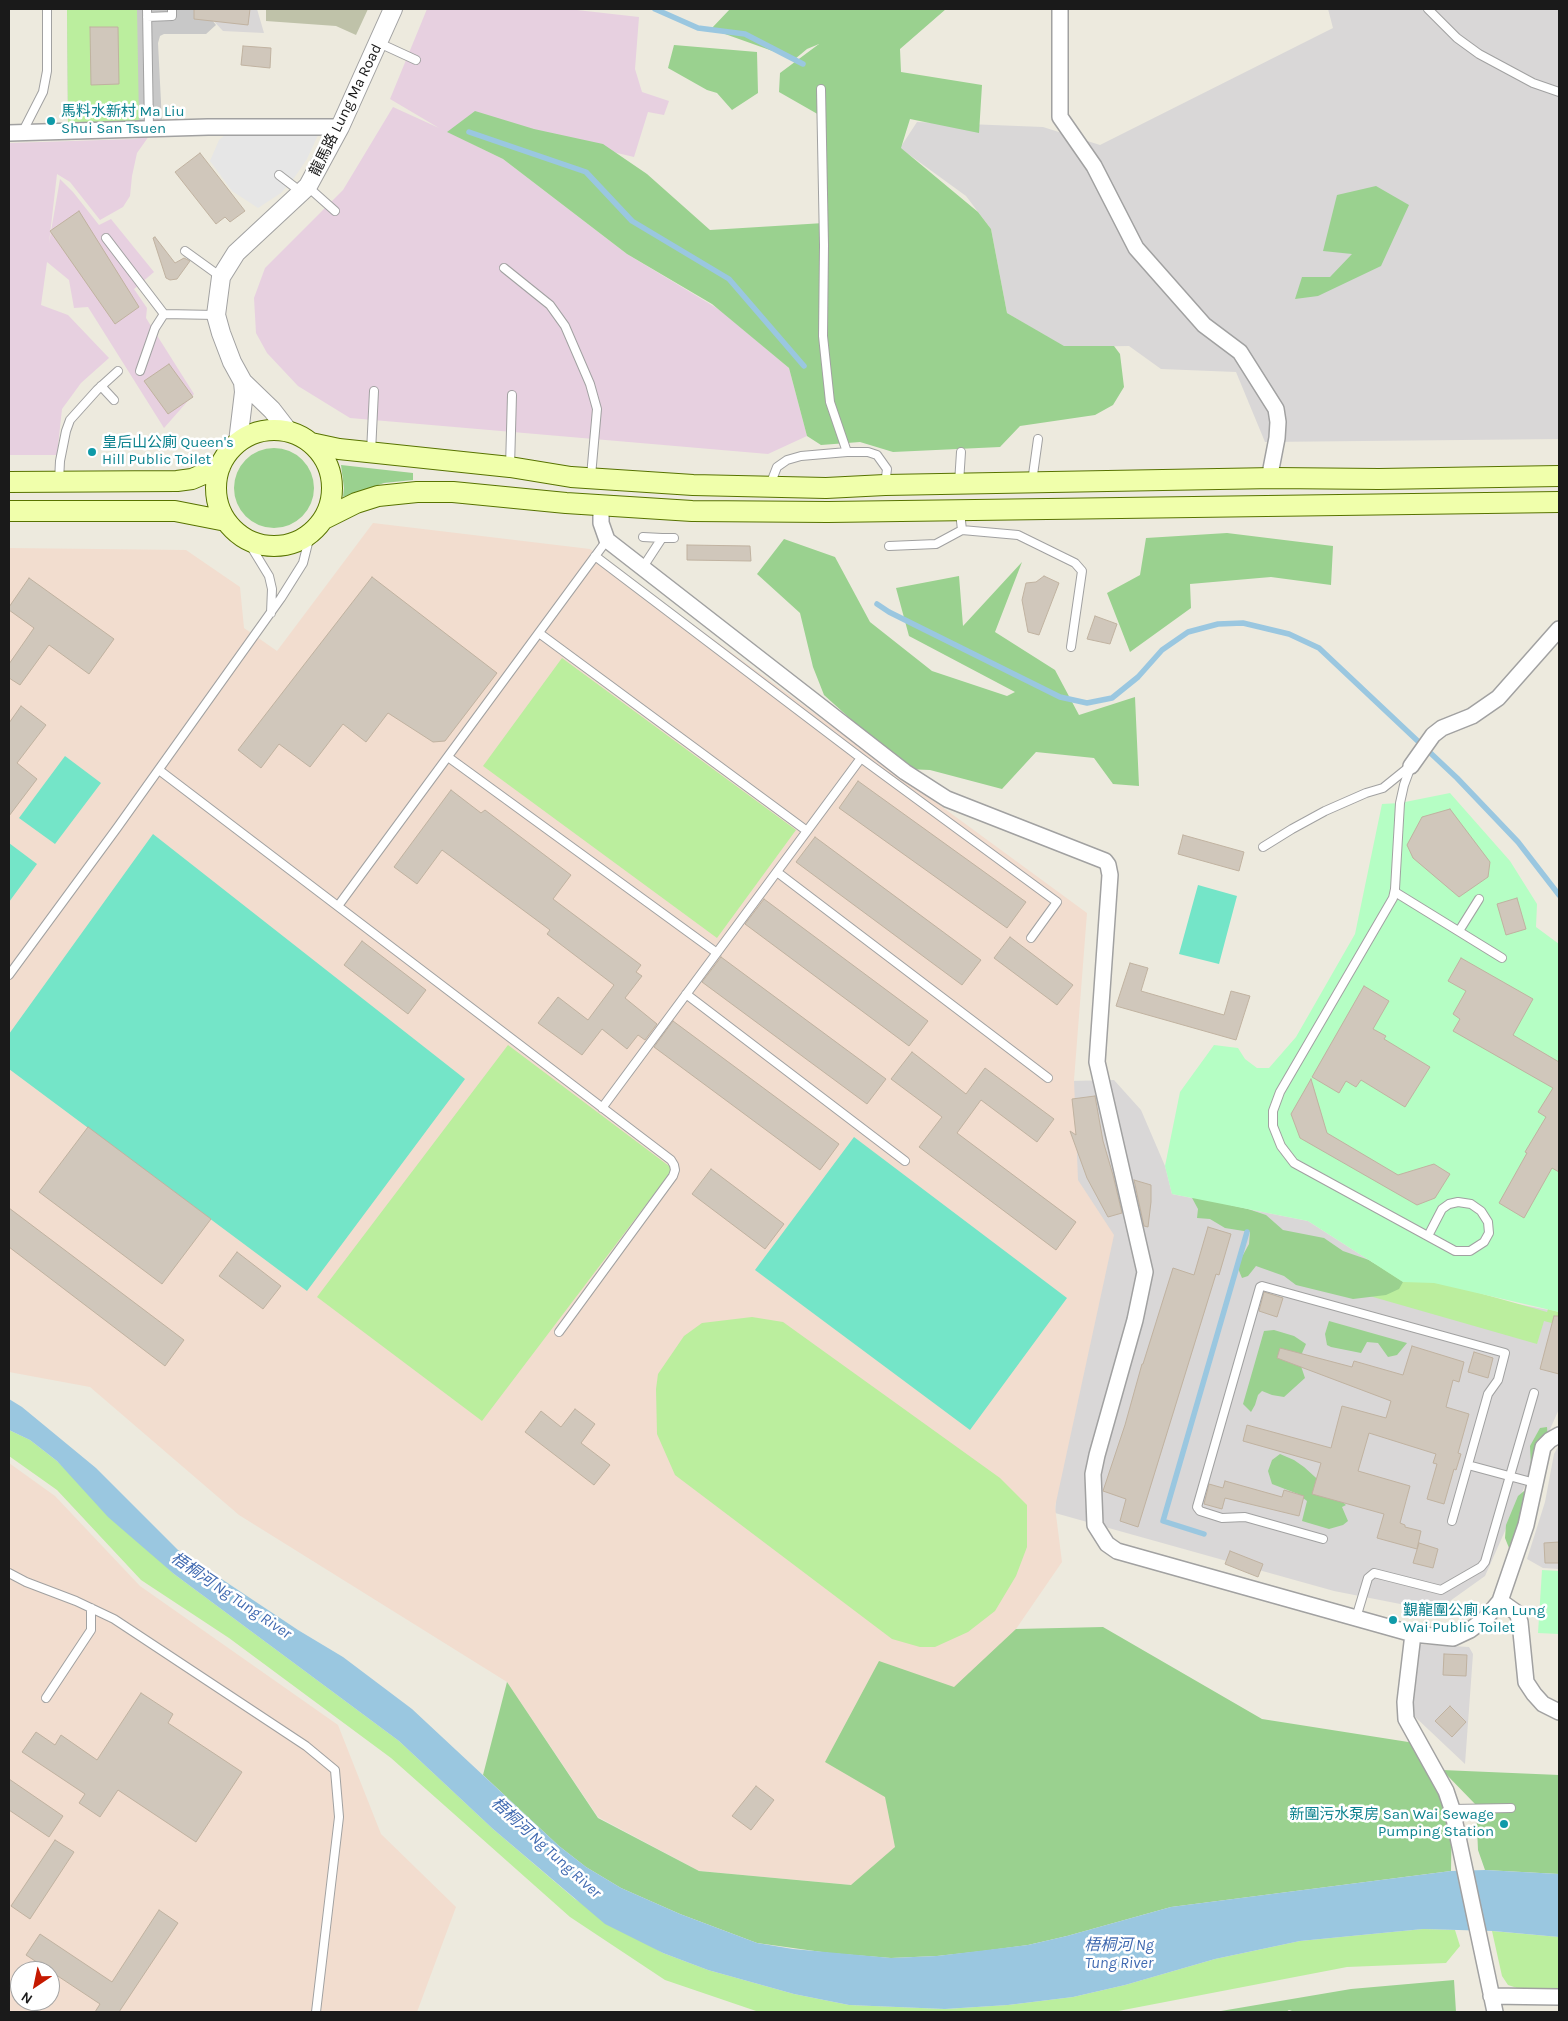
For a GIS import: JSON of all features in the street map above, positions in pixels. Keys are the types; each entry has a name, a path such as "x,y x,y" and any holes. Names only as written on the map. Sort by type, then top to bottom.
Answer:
{"main road":[{"path":"1559,476 959,483 826,488 693,485 571,477 510,467 339,449 311,443 289,432 264,431 247,436 226,454 217,476 216,496 226,521 237,533 247,540 263,546 280,546 297,542 310,535 324,519 356,503 378,496 417,492 453,492 692,511 961,521 1559,502"},
{"path":"311,443 324,458 331,475 332,495 324,519"},
{"path":"9,482 177,481 197,477 220,467"},
{"path":"9,510 175,511 226,521"}],"street":[{"name":"龍馬路 Lung Ma Road","path":"289,432 272,410 243,382 232,362 216,315 220,277 236,253 305,190 340,127 393,9"},
{"path":"1060,9 1060,117 1094,166 1136,248 1204,324 1240,352 1276,409 1278,422 1277,438 1270,469 1274,478"},
{"path":"15,133 149,129 340,127"},
{"name":"龍馬路 Lung Ma Road","path":"238,442 244,392 243,382"},
{"path":"601,505 601,523 607,540 905,772 947,799 1104,861 1108,866 1110,875 1098,1062 1145,1272 1093,1474 1095,1524 1107,1544 1117,1551 1413,1634 1453,1638 1470,1630 1486,1618 1500,1601 1526,1524 1543,1447 1559,1435"},
{"path":"1410,766 1433,735 1455,722 1472,716 1498,698 1559,629"},
{"path":"1500,1601 1517,1613 1520,1622 1526,1682 1543,1704 1559,1712"},
{"path":"1413,1634 1405,1702 1406,1719 1446,1791 1452,1809 1495,2012"},
{"path":"1490,1989 1559,1996"}],"lane":[{"path":"15,133 43,92 47,71 47,9"},
{"path":"149,129 147,13 172,16 172,9"},
{"path":"1428,9 1457,38 1478,54 1519,76 1559,92"},
{"path":"379,43 416,60"},
{"path":"821,89 824,336 830,402 847,452"},
{"path":"279,176 305,190 334,210"},
{"path":"106,238 164,314"},
{"path":"185,251 220,277"},
{"path":"504,268 550,305 565,326 590,384 597,410 590,478"},
{"path":"164,314 216,315"},
{"path":"140,371 155,328 164,314"},
{"path":"59,482 60,461 70,420 101,386 118,371"},
{"path":"101,386 114,400"},
{"path":"371,453 374,391"},
{"path":"510,467 512,395"},
{"path":"1032,482 1038,439"},
{"path":"770,487 777,467 787,460 801,456 847,452 868,452 877,455 887,469 885,485"},
{"path":"959,483 961,452"},
{"path":"889,546 936,544 961,521 1018,535 1075,564 1082,571 1070,647"},
{"path":"9,976 159,770 270,613 303,563 310,535"},
{"path":"643,537 674,538"},
{"path":"643,567 662,538"},
{"path":"247,540 269,576 272,589 270,613"},
{"path":"338,906 607,540"},
{"path":"595,556 861,758 1057,902 1031,938"},
{"path":"538,633 807,831"},
{"path":"448,757 716,953"},
{"path":"602,1108 861,758"},
{"path":"1263,847 1325,811 1366,793 1383,788 1410,766"},
{"path":"1410,766 1400,803 1395,892 1393,898 1280,1092 1273,1111 1273,1126 1281,1146 1294,1164 1455,1251 1470,1251 1484,1242 1489,1233 1488,1222 1481,1211 1470,1204 1458,1202 1449,1204 1442,1209 1428,1236"},
{"path":"159,770 671,1160 675,1170 559,1332"},
{"path":"777,872 1048,1078"},
{"path":"1395,892 1502,958"},
{"path":"1458,931 1479,899"},
{"path":"686,994 905,1160"},
{"path":"1323,1539 1245,1517 1222,1518 1200,1511 1197,1506 1262,1286 1505,1353 1498,1380 1488,1394 1452,1521"},
{"path":"1356,1618 1368,1578 1374,1572 1440,1590 1481,1567 1485,1562 1534,1393"},
{"path":"1468,1464 1535,1482"},
{"path":"9,1573 114,1619 306,1746 335,1770 339,1817 316,2012"},
{"path":"46,1698 91,1630 91,1608"},
{"path":"1452,1809 1511,1808"}],"shaded area":[{"path":"67,9 208,9 208,15 216,25 206,34 164,34 160,36 158,43 162,122 68,123"},
{"path":"208,9 257,9 264,33 223,31 208,15"},
{"path":"266,9 368,9 356,35 336,26 266,21"},
{"path":"427,9 568,9 639,17 635,69 642,92 669,101 664,115 648,112 634,157 583,145 448,132 503,159 627,254 720,310 789,368 807,436 768,454 350,418 298,386 267,353 256,333 254,298 265,268 343,190 393,107 439,128 390,99"},
{"path":"1328,9 1559,9 1559,439 1265,442 1236,372 1161,369 1129,346 1064,347 1007,313 991,229 966,196 900,148 917,122 1043,127 1100,145 1333,28"},
{"path":"225,135 318,135 307,159 294,178 281,193 258,208 232,191 210,161 219,140"},
{"path":"149,136 137,153 130,196 123,207 100,220 70,182 57,174 49,243 60,179 73,192 99,225 111,219 154,272 134,289 147,308 146,318 194,394 164,428 88,307 74,308 69,280 47,262 41,305 68,315 109,358 81,383 62,409 57,455 9,455 9,143 134,139"},
{"path":"373,523 590,549 1087,913 1074,1080 1078,1180 1114,1235 1055,1507 1062,1562 1016,1629 884,1888 699,1871 598,1817 507,1682 239,1515 90,1387 9,1372 9,548 186,550 240,587 244,628 277,651"},
{"path":"1114,1080 1141,1110 1165,1166 1172,1194 1308,1221 1403,1282 1559,1312 1559,1409 1485,1576 1436,1611 1334,1591 1055,1513 1077,1179 1069,1081"},
{"path":"1559,1445 1559,1569 1543,1568 1527,1559 1545,1502 1554,1454"},
{"path":"9,1463 55,1496 140,1586 338,1725 381,1834 456,1907 417,2012 9,2012"},
{"path":"1417,1644 1469,1647 1473,1654 1465,1764 1412,1714"}],"green space":[{"path":"67,9 137,9 139,122 68,123"},
{"path":"730,9 946,9 900,49 901,72 982,85 979,133 910,119 901,148 978,212 991,229 1007,313 1064,346 1114,346 1120,354 1124,387 1113,405 1095,415 1020,426 1000,447 893,452 860,442 821,445 807,436 789,368 712,304 627,254 503,159 447,132 475,111 534,129 603,144 647,174 710,230 824,223 821,116 779,92 780,73 819,44 807,49 795,59 711,29"},
{"path":"674,45 757,52 758,93 732,110 717,93 707,90 668,68"},
{"path":"1376,186 1409,205 1381,266 1318,296 1295,299 1302,277 1330,277 1352,254 1323,251 1337,195"},
{"path":"274,448 289,451 302,460 311,473 314,488 311,503 302,516 289,525 274,528 259,525 246,516 237,503 234,488 237,473 246,460 259,451"},
{"path":"341,465 413,473 413,480 384,483 343,497 344,488"},
{"path":"1227,533 1333,546 1331,585 1271,577 1190,584 1191,608 1130,652 1107,593 1140,575 1146,538"},
{"path":"784,539 835,557 870,622 932,671 1007,696 1015,692 909,636 896,588 959,576 963,626 1022,562 995,632 1055,670 1079,715 1135,697 1139,786 1113,784 1094,758 1036,752 1002,789 930,770 906,769 824,695 813,667 800,613 757,574"},
{"path":"562,658 796,830 717,938 483,766"},
{"path":"65,756 101,783 55,844 19,818"},
{"path":"1450,793 1510,861 1537,904 1536,927 1559,944 1559,1312 1434,1283 1403,1282 1308,1221 1172,1194 1165,1166 1180,1092 1214,1045 1238,1048 1245,1059 1257,1068 1269,1068 1296,1037 1355,934 1382,804 1400,803"},
{"path":"153,834 465,1079 307,1291 9,1069 9,1034"},
{"path":"9,843 37,864 9,902"},
{"path":"1198,885 1237,896 1219,964 1179,954"},
{"path":"508,1045 673,1169 482,1421 317,1297"},
{"path":"854,1137 1067,1298 970,1430 755,1270"},
{"path":"1191,1196 1248,1209 1266,1215 1283,1230 1324,1238 1343,1251 1369,1260 1403,1282 1399,1289 1386,1295 1353,1299 1296,1285 1284,1276 1256,1266 1248,1276 1242,1278 1237,1266 1249,1244 1250,1232 1225,1228 1210,1219 1197,1218 1198,1209"},
{"path":"1262,1232 1547,1312 1548,1309 1559,1312 1559,1325 1544,1321 1537,1344 1258,1264"},
{"path":"752,1317 783,1322 1000,1478 1027,1505 1027,1547 1016,1576 995,1611 968,1632 935,1647 920,1647 892,1639 675,1475 657,1434 656,1389 658,1374 684,1336 702,1323"},
{"path":"1329,1321 1407,1343 1397,1355 1388,1357 1378,1343 1367,1342 1361,1353 1331,1347 1327,1345 1325,1334"},
{"path":"1274,1330 1294,1336 1306,1344 1299,1360 1305,1378 1284,1397 1262,1391 1258,1395 1251,1412 1243,1404 1264,1331"},
{"path":"1547,1427 1549,1454 1545,1465 1531,1467 1530,1446 1540,1428"},
{"path":"9,1430 30,1440 57,1461 174,1574 399,1741 493,1829 575,1899 663,1953 708,1970 794,1994 849,2005 945,2009 1008,2005 1073,1997 1125,1985 1215,1959 1300,1941 1423,1929 1455,1930 1460,1946 1446,1963 1347,1967 1113,2012 759,2012 665,1980 570,1917 391,1758 229,1638 141,1580 57,1490 9,1456"},
{"path":"1280,1454 1304,1467 1346,1505 1342,1507 1348,1521 1343,1525 1329,1529 1302,1521 1307,1501 1298,1494 1272,1484 1268,1471 1272,1460"},
{"path":"1524,1491 1537,1506 1511,1553 1505,1538 1506,1525 1518,1496"},
{"path":"1542,1570 1559,1571 1559,1634 1538,1633"},
{"path":"1103,1627 1262,1719 1421,1744 1452,1809 1451,1871 1171,1907 1067,1936 1028,1945 983,1951 891,1958 829,1953 757,1943 680,1914 621,1888 586,1867 559,1846 483,1775 507,1682 598,1818 699,1871 851,1885 895,1847 885,1797 825,1762 879,1661 954,1687 1016,1629"},
{"path":"1442,1770 1559,1775 1559,1874 1485,1870 1478,1850 1476,1805"},
{"path":"1492,1931 1559,1937 1559,1992 1520,1989 1508,1985 1502,1976"},
{"path":"1454,1980 1456,2012 1295,2012 1289,2010 1286,2012 1215,2012 1351,1989"}],"water":[{"name":"梧桐河 Ng Tung River","path":"9,1399 22,1407 96,1468 178,1550 298,1630 343,1657 412,1709 559,1846 586,1867 621,1888 680,1914 757,1943 793,1949 891,1958 937,1956 1028,1945 1171,1907 1451,1871 1485,1870 1559,1874 1559,1937 1493,1931 1423,1929 1300,1941 1215,1959 1125,1985 1073,1997 1008,2005 945,2009 849,2005 794,1994 708,1970 663,1953 605,1924 493,1829 399,1741 174,1574 108,1517 57,1461 30,1440 9,1430"}],"building":[{"path":"194,9 250,9 248,25 194,19"},
{"path":"90,27 118,27 119,84 91,85"},
{"path":"243,46 271,48 270,68 241,65"},
{"path":"200,153 245,211 230,222 225,217 216,224 175,172"},
{"path":"79,211 139,307 115,324 50,231"},
{"path":"155,237 175,263 184,258 190,261 177,279 170,280 166,278 153,238"},
{"path":"169,364 193,397 168,414 144,381"},
{"path":"687,545 750,546 751,561 687,560"},
{"path":"1044,576 1059,583 1039,635 1028,632 1022,600 1026,583 1036,582"},
{"path":"372,577 497,673 445,741 433,742 388,713 366,742 343,724 310,767 279,744 261,768 238,750"},
{"path":"29,578 114,639 89,674 49,645 20,685 9,678 9,664 34,628 9,610 9,607"},
{"path":"1095,616 1117,624 1110,644 1087,639"},
{"path":"21,706 46,725 17,763 37,779 9,816 9,723"},
{"path":"858,781 1026,902 1007,928 839,808"},
{"path":"451,790 481,813 485,810 571,875 553,899 641,965 636,972 642,976 625,998 657,1024 645,1040 638,1035 627,1049 602,1029 582,1055 538,1023 558,997 588,1020 614,985 547,934 550,930 442,850 417,884 394,867"},
{"path":"1450,809 1490,862 1488,877 1459,897 1413,858 1407,845 1422,817"},
{"path":"1183,835 1244,852 1239,871 1178,854"},
{"path":"815,837 981,960 962,985 796,862"},
{"path":"1517,898 1526,929 1506,935 1497,904"},
{"path":"764,899 928,1021 909,1046 745,924"},
{"path":"1010,937 1073,985 1057,1005 994,958"},
{"path":"362,941 426,990 408,1014 344,965"},
{"path":"721,957 886,1079 867,1104 702,982"},
{"path":"1461,958 1533,999 1513,1035 1559,1062 1559,1172 1552,1168 1524,1218 1499,1203 1527,1153 1525,1152 1546,1117 1538,1112 1553,1088 1453,1031 1460,1019 1453,1014 1466,991 1448,981"},
{"path":"1130,963 1148,968 1141,991 1224,1015 1231,991 1250,996 1236,1040 1116,1006"},
{"path":"1364,986 1389,1001 1373,1029 1386,1036 1384,1039 1430,1067 1405,1107 1361,1080 1356,1087 1346,1081 1339,1093 1312,1077"},
{"path":"673,1021 839,1144 820,1170 654,1047"},
{"path":"912,1052 966,1094 985,1068 1054,1119 1037,1142 981,1100 957,1133 1076,1222 1056,1250 919,1147 942,1117 891,1079"},
{"path":"1311,1079 1327,1133 1398,1175 1434,1164 1450,1174 1435,1198 1417,1205 1300,1138 1291,1114"},
{"path":"1095,1096 1103,1141 1122,1213 1108,1217 1087,1178 1070,1131 1076,1135 1072,1099"},
{"path":"88,1127 211,1219 162,1284 39,1192"},
{"path":"711,1169 784,1224 765,1249 692,1194"},
{"path":"1134,1180 1151,1185 1148,1227 1144,1226"},
{"path":"9,1208 184,1340 165,1366 9,1247"},
{"path":"1208,1227 1231,1234 1219,1275 1216,1274 1138,1527 1120,1521 1126,1499 1103,1491 1173,1268 1194,1275"},
{"path":"237,1252 281,1286 263,1309 219,1276"},
{"path":"1264,1292 1283,1298 1277,1317 1259,1311"},
{"path":"1554,1316 1559,1316 1559,1374 1540,1369"},
{"path":"1412,1346 1464,1362 1459,1382 1453,1380 1446,1407 1469,1414 1458,1453 1461,1454 1456,1470 1454,1469 1444,1504 1427,1499 1437,1464 1433,1463 1436,1454 1369,1433 1358,1471 1410,1486 1400,1523 1405,1525 1405,1527 1421,1531 1417,1549 1377,1538 1384,1514 1312,1494 1321,1463 1243,1441 1247,1425 1331,1448 1342,1406 1386,1418 1391,1401 1277,1358 1280,1348 1352,1367 1354,1361 1403,1375"},
{"path":"1474,1352 1493,1358 1488,1378 1468,1372"},
{"path":"575,1409 595,1424 581,1443 610,1465 594,1485 525,1432 541,1411 561,1427"},
{"path":"1225,1481 1282,1497 1284,1490 1304,1496 1299,1516 1225,1498 1222,1509 1204,1504 1209,1484 1223,1488"},
{"path":"1559,1542 1559,1563 1545,1563 1544,1543"},
{"path":"1419,1543 1438,1549 1433,1568 1413,1563"},
{"path":"1230,1551 1263,1564 1258,1577 1225,1564"},
{"path":"1444,1654 1467,1655 1466,1676 1443,1675"},
{"path":"141,1693 173,1714 168,1723 242,1772 196,1842 118,1790 100,1817 79,1803 85,1794 22,1752 36,1732 55,1745 61,1735 97,1760"},
{"path":"1450,1706 1466,1722 1452,1737 1435,1721"},
{"path":"9,1779 63,1816 49,1837 9,1810"},
{"path":"756,1786 774,1800 751,1830 732,1816"},
{"path":"55,1840 74,1852 30,1919 11,1906"},
{"path":"159,1910 178,1923 119,2012 95,2012 100,2004 60,1978 60,1961 35,1961 26,1955 40,1934 112,1982"}],"waterway":[{"path":"655,9 698,28 745,34 803,64"},
{"path":"469,132 586,172 632,221 729,279 804,366"},
{"path":"877,604 889,612 1060,697 1087,703 1112,698 1138,677 1162,650 1188,632 1218,624 1243,623 1289,634 1319,648 1457,778 1518,842 1559,895"},
{"path":"1204,1534 1163,1521 1247,1232"}],"place":[{"name":"馬料水新村 Ma Liu Shui San Tsuen","path":"51,121"},
{"name":"皇后山公廁 Queen's Hill Public Toilet","path":"92,452"},
{"name":"覲龍圍公廁 Kan Lung Wai Public Toilet","path":"1393,1620"},
{"name":"新圍污水泵房 San Wai Sewage Pumping Station","path":"1504,1824"}]}
